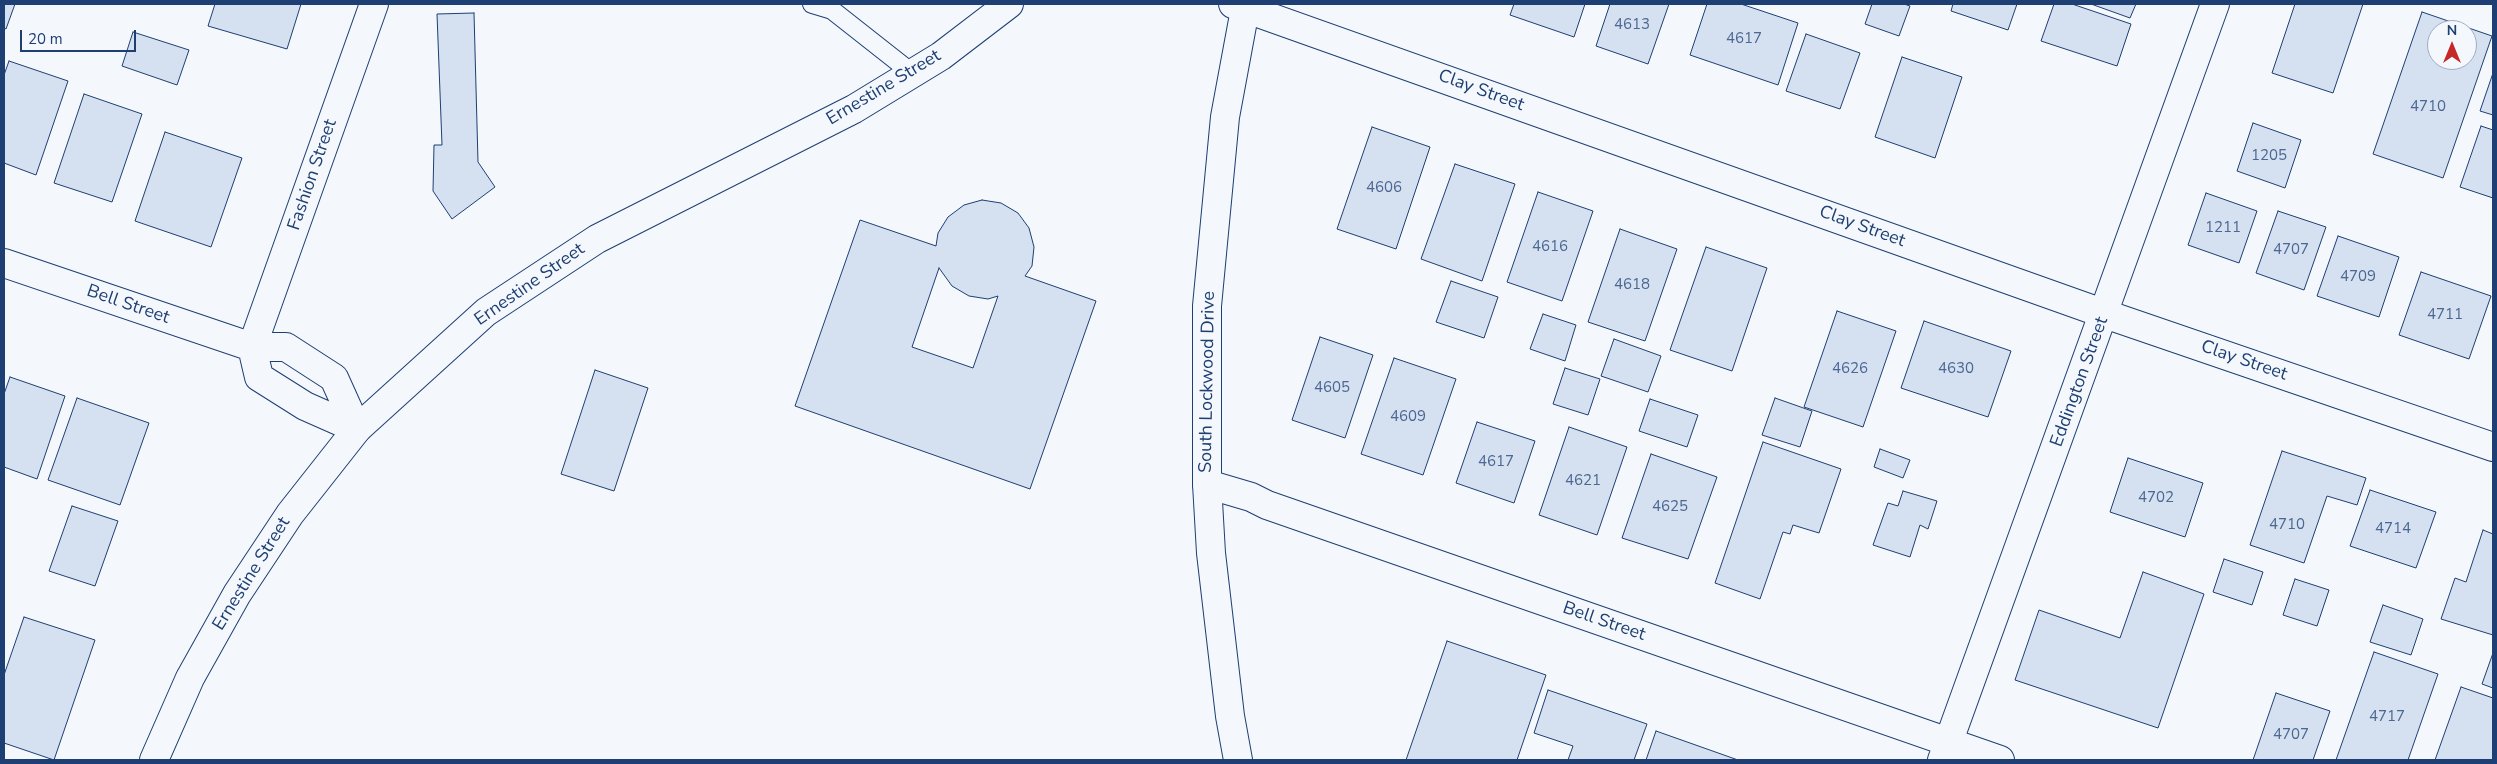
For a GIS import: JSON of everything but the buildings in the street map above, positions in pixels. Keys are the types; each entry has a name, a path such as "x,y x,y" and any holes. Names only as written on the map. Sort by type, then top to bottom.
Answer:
{"street":[{"name":"Fashion Street","path":"252,347 374,4"},
{"name":"Ernestine Street","path":"154,760 190,678 237,594 290,514 357,429 486,312 597,239 854,109 941,56 1009,4"},
{"name":"Eddington Street","path":"1946,751 2105,314 2215,4"},
{"name":"Clay Street","path":"1241,5 2105,314 2493,447"},
{"name":"South Lockwood Drive","path":"1238,760 1230,716 1213,571 1207,484 1207,306 1225,117 1241,5"},
{"name":"Bell Street","path":"4,264 252,347 286,347 334,378 357,429"},
{"path":"252,347 259,377 305,406 357,429"},
{"name":"Bell Street","path":"1207,484 1251,497 1268,505 1946,751 2000,760"}],"lane":[{"path":"812,4 832,10 912,73"}]}
